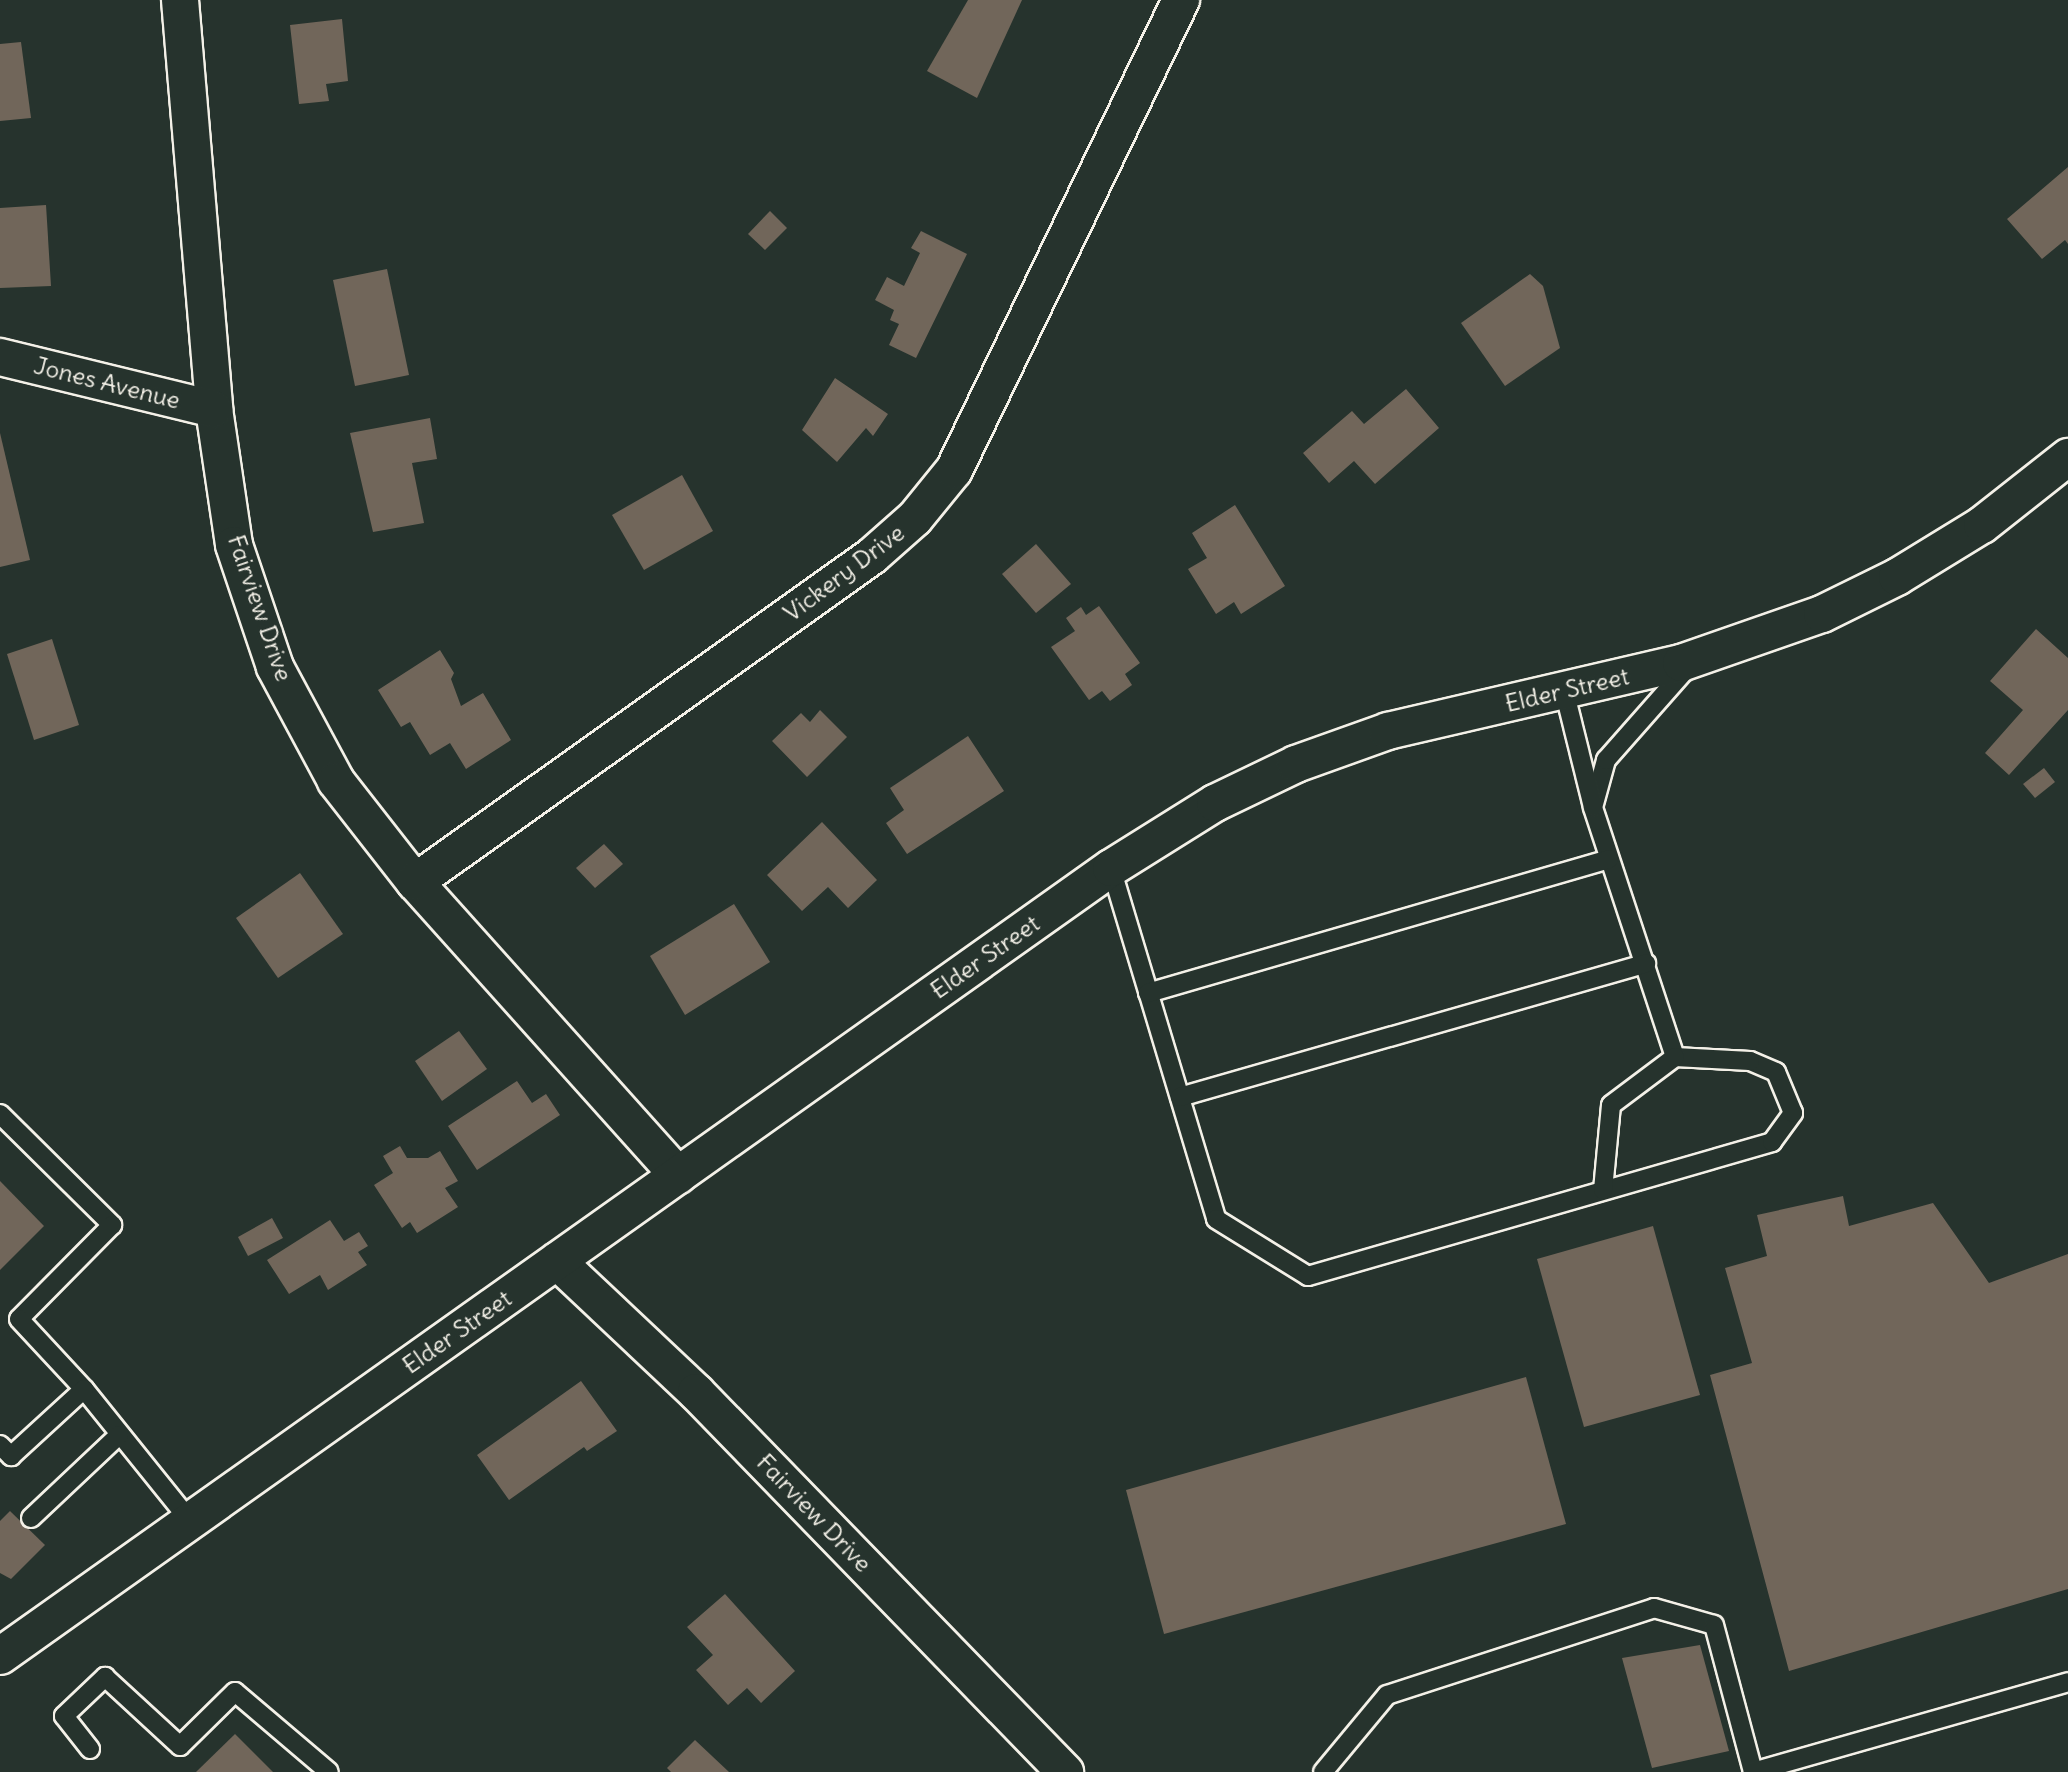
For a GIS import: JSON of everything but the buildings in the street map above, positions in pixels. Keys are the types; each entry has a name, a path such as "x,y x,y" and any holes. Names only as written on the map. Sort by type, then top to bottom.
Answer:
{"street":[{"name":"Fairview Drive","path":"180,0 214,409 234,545 275,667 336,781 415,882 678,1175"},
{"name":"Vickery Drive","path":"415,882 872,556 915,518 954,470 1181,0"},
{"name":"Jones Avenue","path":"0,357 214,409"},
{"name":"Elder Street","path":"0,1656 1111,868 1215,803 1296,764 1388,731 1697,658 1822,614 1897,577 1982,525 2068,457"},
{"name":"Fairview Drive","path":"557,1261 696,1392 1065,1772"}],"lane":[{"path":"1593,807 1606,760 1697,658"},
{"path":"1564,690 1593,807 1675,1057"},
{"path":"1148,993 1609,859"},
{"path":"1111,868 1216,1219 1308,1276 1772,1142 1793,1113 1776,1072 1750,1061 1675,1057 1611,1105 1603,1190"},
{"path":"1180,1097 1646,963"},
{"path":"0,1114 112,1225 19,1319 84,1389 190,1521"},
{"path":"0,1445 11,1456 84,1389"},
{"path":"31,1518 119,1435"},
{"path":"1323,1772 1387,1695 1654,1608 1714,1625 1753,1772 2068,1682"},
{"path":"90,1749 64,1716 105,1677 180,1746 235,1692 329,1772"}]}
